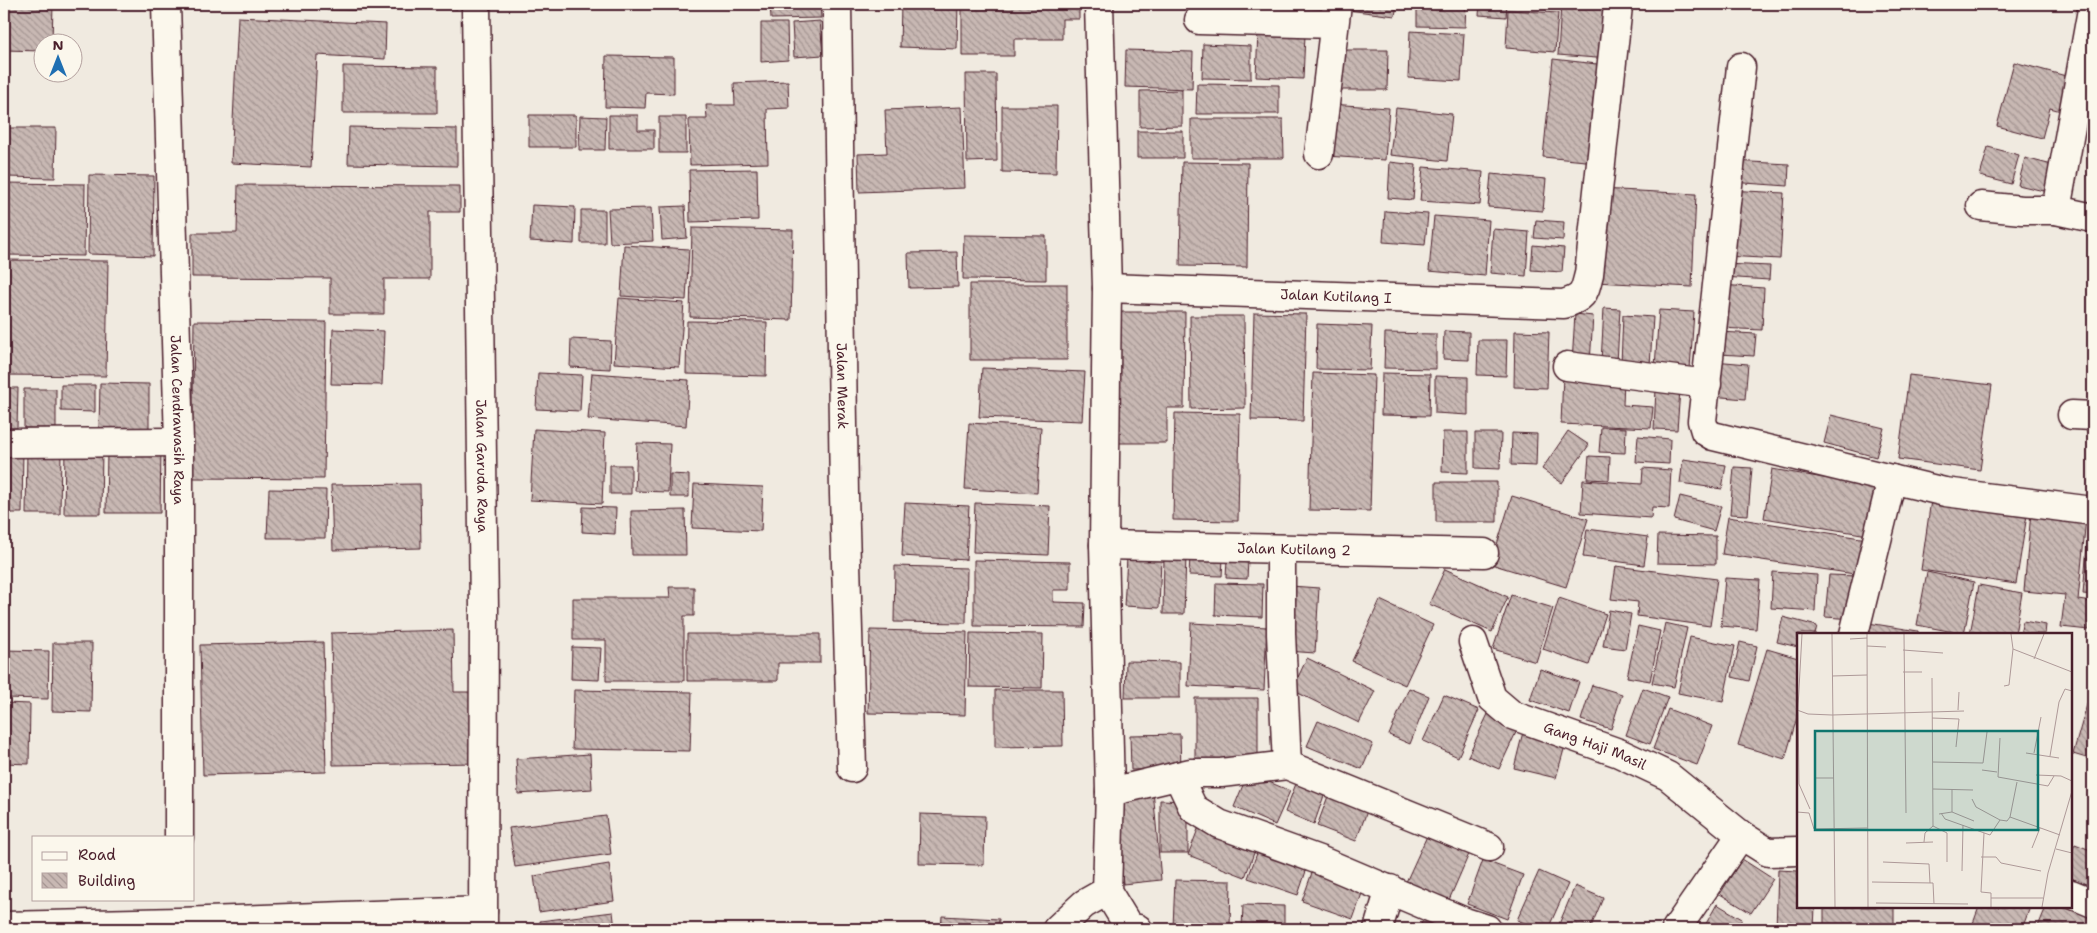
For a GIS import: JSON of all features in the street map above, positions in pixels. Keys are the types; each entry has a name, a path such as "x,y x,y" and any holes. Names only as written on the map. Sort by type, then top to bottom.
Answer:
{"street":[{"name":"Jalan Cendrawasih Raya","path":"166,4 179,442 179,836"},
{"name":"Jalan Garuda Raya","path":"476,4 484,609 483,920"},
{"name":"Jalan Merak","path":"837,4 844,494 852,768"},
{"path":"1099,4 1107,288 1104,545 1110,792 1107,890 1129,926 1138,929"},
{"path":"2056,210 2093,4"},
{"name":"Jalan Kutilang I","path":"1107,288 1564,304 1578,300 1584,293 1589,274 1618,6"},
{"path":"1199,20 1336,14 1320,154"},
{"path":"1741,67 1702,422 1705,431 1713,436 1945,492 2093,511"},
{"path":"1981,206 2056,210 2093,218"},
{"path":"1567,366 1707,384"},
{"path":"4,443 179,442"},
{"path":"1854,633 1892,479"},
{"name":"Jalan Kutilang 2","path":"1104,545 1484,553"},
{"path":"1280,549 1281,634 1287,765"},
{"name":"Gang Haji Masil","path":"1474,642 1492,698 1512,716 1619,753 1668,776 1741,835 1768,852 1797,851"},
{"path":"1110,792 1190,773 1221,773 1287,765 1490,847"},
{"path":"1178,776 1193,808 1219,824 1390,889 1466,922 1487,929"},
{"path":"1676,929 1741,835"},
{"path":"1378,929 1390,889"},
{"path":"1057,929 1084,904 1107,890"},
{"path":"2072,894 2093,903"},
{"path":"4,926 179,917 483,920"}],"building":[{"path":"4,4 53,4 52,32 32,32 32,51 4,50"},
{"path":"274,4 317,4 317,6 274,7"},
{"path":"327,4 383,4 383,11 327,10"},
{"path":"402,4 458,4 457,9"},
{"path":"770,4 820,4 821,18 771,19"},
{"path":"901,4 958,4 957,49 900,47"},
{"path":"962,4 1079,4 1079,19 1062,19 1062,39 1014,39 1014,56 962,56"},
{"path":"1260,4 1314,4 1314,7"},
{"path":"1349,4 1397,4 1395,16 1348,10"},
{"path":"1417,4 1466,4 1465,27 1417,26"},
{"path":"1480,4 1507,4 1506,17 1479,15"},
{"path":"1561,4 1613,4 1609,59 1558,55"},
{"path":"1508,10 1558,13 1555,52 1506,48"},
{"path":"238,17 386,24 385,59 317,55 311,167 231,163"},
{"path":"820,21 823,55 794,57 792,23"},
{"path":"761,23 787,23 788,60 761,62"},
{"path":"1410,31 1464,34 1461,81 1408,78"},
{"path":"1258,32 1305,35 1303,79 1256,77"},
{"path":"1203,44 1251,46 1251,79 1202,78"},
{"path":"1126,50 1193,52 1192,89 1125,87"},
{"path":"1340,50 1388,50 1387,90 1340,90"},
{"path":"606,56 674,57 674,94 646,93 645,108 605,107"},
{"path":"1553,59 1606,65 1596,162 1543,157"},
{"path":"2014,62 2077,79 2068,113 2050,108 2042,138 1997,126"},
{"path":"343,66 437,67 437,113 343,113"},
{"path":"966,74 996,74 997,161 967,162"},
{"path":"788,81 789,108 767,109 768,163 690,165 689,119 707,119 706,105 735,105 734,83"},
{"path":"1197,84 1279,85 1279,114 1196,114"},
{"path":"1182,90 1182,126 1140,127 1140,91"},
{"path":"1330,104 1389,108 1385,160 1326,156"},
{"path":"1002,106 1057,106 1056,173 1002,172"},
{"path":"962,107 965,188 859,192 858,154 887,153 885,110"},
{"path":"1396,108 1452,114 1447,161 1390,155"},
{"path":"529,115 576,115 576,147 529,147"},
{"path":"609,115 638,115 638,130 654,130 654,149 609,149"},
{"path":"580,116 606,117 605,150 579,150"},
{"path":"659,117 686,117 686,153 659,153"},
{"path":"1191,119 1283,119 1284,158 1191,158"},
{"path":"349,127 457,129 457,166 348,164"},
{"path":"4,128 56,128 55,178 4,177"},
{"path":"1137,131 1183,131 1183,158 1137,158"},
{"path":"1988,147 2019,155 2011,184 1980,176"},
{"path":"2025,158 2052,165 2044,191 2018,185"},
{"path":"1732,161 1789,164 1788,186 1730,182"},
{"path":"1182,162 1248,163 1247,267 1180,266"},
{"path":"1390,162 1416,165 1413,200 1388,198"},
{"path":"1423,167 1483,172 1480,205 1420,201"},
{"path":"757,169 758,220 690,222 689,170"},
{"path":"1491,174 1546,179 1543,211 1488,207"},
{"path":"89,175 154,176 153,256 88,254"},
{"path":"4,183 85,184 84,256 4,255"},
{"path":"238,185 460,186 460,212 430,212 430,279 384,279 384,314 330,314 330,278 192,277 192,233 237,233"},
{"path":"1600,189 1696,194 1692,287 1595,282"},
{"path":"1728,190 1784,193 1780,259 1725,256"},
{"path":"532,205 575,207 574,244 530,241"},
{"path":"685,206 687,238 662,240 660,207"},
{"path":"651,208 653,241 610,243 608,209"},
{"path":"581,210 605,210 605,243 581,243"},
{"path":"1385,211 1428,214 1425,245 1383,242"},
{"path":"1434,216 1489,220 1485,276 1429,271"},
{"path":"1536,220 1564,222 1563,240 1534,238"},
{"path":"692,228 793,230 791,320 690,317"},
{"path":"1493,229 1529,232 1526,276 1490,273"},
{"path":"964,235 1046,236 1046,280 963,279"},
{"path":"624,245 689,249 686,300 621,296"},
{"path":"1533,245 1564,248 1562,272 1531,270"},
{"path":"957,252 958,287 909,288 908,253"},
{"path":"4,260 108,261 106,376 4,375"},
{"path":"1724,264 1770,266 1769,280 1723,277"},
{"path":"970,284 1067,284 1067,360 970,360"},
{"path":"1721,285 1764,288 1762,330 1719,328"},
{"path":"619,298 684,303 679,367 614,363"},
{"path":"1604,308 1620,309 1617,363 1601,362"},
{"path":"1659,310 1694,312 1690,369 1655,367"},
{"path":"1119,312 1185,312 1184,408 1167,408 1167,443 1119,443"},
{"path":"1254,313 1306,314 1303,421 1251,420"},
{"path":"1575,314 1593,316 1590,363 1572,363"},
{"path":"1623,315 1653,317 1650,366 1621,364"},
{"path":"1190,316 1244,316 1245,408 1191,409"},
{"path":"194,321 326,322 324,479 192,478"},
{"path":"687,321 767,322 766,376 686,374"},
{"path":"1317,324 1372,326 1370,370 1316,369"},
{"path":"333,329 384,331 382,385 331,384"},
{"path":"1444,331 1469,332 1469,360 1443,359"},
{"path":"1515,331 1549,332 1547,388 1514,387"},
{"path":"1720,332 1756,334 1754,356 1719,354"},
{"path":"1385,333 1436,334 1436,369 1384,368"},
{"path":"571,339 611,341 610,369 570,367"},
{"path":"1478,340 1507,340 1506,376 1477,375"},
{"path":"1714,361 1748,364 1745,399 1711,396"},
{"path":"982,368 1085,372 1082,421 979,417"},
{"path":"538,373 582,375 580,411 536,409"},
{"path":"592,373 689,380 686,426 588,419"},
{"path":"1313,373 1374,375 1370,511 1309,510"},
{"path":"1382,373 1430,374 1429,416 1381,415"},
{"path":"1563,375 1624,379 1623,405 1653,407 1651,428 1561,424"},
{"path":"1909,375 1992,385 1980,470 1898,459"},
{"path":"1435,376 1468,377 1468,415 1435,413"},
{"path":"100,383 149,384 149,429 99,429"},
{"path":"61,385 95,385 95,412 61,411"},
{"path":"4,388 18,388 17,428 4,428"},
{"path":"24,389 56,389 56,428 24,428"},
{"path":"1656,389 1680,390 1677,430 1654,429"},
{"path":"1175,413 1240,414 1238,521 1173,520"},
{"path":"1831,415 1884,428 1876,457 1824,443"},
{"path":"969,423 1041,427 1037,493 965,489"},
{"path":"1601,427 1626,428 1625,453 1599,452"},
{"path":"534,429 605,433 602,504 530,500"},
{"path":"1568,431 1589,445 1562,483 1542,469"},
{"path":"1443,432 1468,432 1468,473 1442,472"},
{"path":"1475,433 1501,433 1500,469 1475,468"},
{"path":"1512,433 1537,434 1536,466 1511,465"},
{"path":"1638,436 1670,439 1669,464 1636,462"},
{"path":"637,443 670,444 668,492 635,491"},
{"path":"65,448 102,449 101,514 64,514"},
{"path":"4,449 23,449 22,513 4,513"},
{"path":"107,449 161,449 160,513 106,513"},
{"path":"27,450 61,451 60,514 26,514"},
{"path":"1589,456 1610,457 1609,480 1587,479"},
{"path":"1683,459 1726,465 1722,489 1680,483"},
{"path":"610,465 631,465 631,494 610,494"},
{"path":"1734,467 1752,468 1748,515 1730,514"},
{"path":"1643,468 1671,470 1669,508 1652,507 1651,518 1581,513 1583,480 1642,484"},
{"path":"1772,469 1876,487 1868,535 1764,518"},
{"path":"670,474 689,475 689,497 670,497"},
{"path":"1436,482 1497,482 1497,522 1436,522"},
{"path":"420,484 421,548 333,550 331,485"},
{"path":"694,484 763,487 761,531 692,528"},
{"path":"269,489 326,490 325,538 267,538"},
{"path":"1512,496 1588,519 1566,587 1491,564"},
{"path":"1680,496 1721,506 1714,531 1674,520"},
{"path":"1931,500 2027,515 2016,584 1921,570"},
{"path":"905,503 969,506 966,560 902,556"},
{"path":"975,503 1050,506 1048,555 973,552"},
{"path":"583,507 616,508 615,534 582,532"},
{"path":"685,510 686,555 632,555 631,511"},
{"path":"2031,512 2086,518 2078,600 2091,602 2089,630 2061,627 2065,595 2024,591"},
{"path":"1728,517 1867,539 1861,575 1722,554"},
{"path":"2089,522 2093,522 2093,595 2083,594"},
{"path":"1587,529 1648,537 1644,565 1583,557"},
{"path":"1658,535 1716,536 1716,564 1657,563"},
{"path":"1164,556 1186,557 1184,614 1163,614"},
{"path":"1190,556 1223,558 1222,576 1189,575"},
{"path":"1127,558 1161,559 1159,608 1124,606"},
{"path":"1227,559 1248,560 1247,579 1226,578"},
{"path":"974,560 1070,562 1070,590 1053,590 1053,602 1085,603 1084,627 974,626"},
{"path":"895,566 967,568 966,623 894,622"},
{"path":"1616,566 1717,579 1710,626 1637,616 1638,602 1611,599"},
{"path":"1445,569 1508,597 1492,632 1429,604"},
{"path":"1773,572 1817,575 1815,611 1771,608"},
{"path":"1927,572 1974,582 1964,633 1917,625"},
{"path":"1829,575 1858,576 1855,619 1825,617"},
{"path":"1725,578 1760,580 1756,629 1721,626"},
{"path":"1216,583 1263,584 1262,617 1215,615"},
{"path":"1979,585 2022,593 2015,633 1970,633"},
{"path":"1291,586 1319,588 1315,653 1287,651"},
{"path":"669,587 694,587 694,616 684,616 684,681 606,681 606,640 573,640 573,598 670,598"},
{"path":"1511,595 1553,608 1536,662 1493,649"},
{"path":"1559,598 1606,614 1589,665 1543,649"},
{"path":"1380,600 1433,625 1405,685 1352,661"},
{"path":"1609,610 1631,614 1625,649 1603,646"},
{"path":"1783,617 1817,626 1815,633 1797,633 1797,647 1777,642"},
{"path":"2023,621 2046,625 2045,633 2020,633"},
{"path":"1862,622 1918,631 1918,633 1860,633"},
{"path":"1191,623 1267,627 1264,690 1188,686"},
{"path":"1665,623 1687,628 1674,687 1652,683"},
{"path":"1638,626 1660,631 1650,681 1627,677"},
{"path":"453,630 454,692 477,692 479,763 333,765 331,633"},
{"path":"870,630 967,632 965,715 868,713"},
{"path":"970,633 1043,634 1042,688 969,687"},
{"path":"687,634 820,634 820,663 778,663 778,681 687,681"},
{"path":"1690,637 1735,646 1723,702 1678,693"},
{"path":"323,642 326,772 203,775 200,645"},
{"path":"1740,642 1757,646 1749,681 1732,677"},
{"path":"53,643 92,643 91,712 52,711"},
{"path":"572,647 601,648 599,680 571,679"},
{"path":"1767,649 1797,658 1797,717 1785,759 1738,745"},
{"path":"4,650 49,651 48,699 4,698"},
{"path":"1307,658 1375,691 1359,723 1292,690"},
{"path":"1126,661 1180,662 1180,698 1125,698"},
{"path":"1540,669 1579,682 1569,713 1530,700"},
{"path":"1592,685 1622,694 1611,729 1581,720"},
{"path":"1409,688 1429,696 1410,744 1389,735"},
{"path":"1643,688 1668,697 1650,744 1626,735"},
{"path":"574,690 692,692 690,751 572,749"},
{"path":"995,690 1062,690 1063,746 995,747"},
{"path":"2090,694 2093,695 2093,760 2073,754"},
{"path":"1444,695 1479,710 1458,757 1423,741"},
{"path":"1195,698 1258,698 1258,765 1195,765"},
{"path":"4,703 30,704 29,764 4,763"},
{"path":"1668,709 1712,726 1697,765 1653,749"},
{"path":"1488,714 1518,728 1499,769 1468,756"},
{"path":"1318,721 1373,744 1362,769 1307,746"},
{"path":"1525,724 1568,735 1556,778 1514,768"},
{"path":"1180,734 1181,769 1131,770 1130,735"},
{"path":"590,754 592,789 518,794 516,759"},
{"path":"1248,773 1290,791 1275,825 1234,807"},
{"path":"1299,776 1327,787 1314,824 1285,812"},
{"path":"1331,788 1370,803 1356,841 1317,826"},
{"path":"1153,790 1161,880 1123,884 1115,793"},
{"path":"1160,800 1188,801 1188,853 1160,853"},
{"path":"920,814 985,816 984,865 919,864"},
{"path":"606,816 611,854 515,867 509,828"},
{"path":"1200,824 1257,845 1245,877 1188,855"},
{"path":"1427,836 1469,854 1449,900 1406,882"},
{"path":"2075,844 2093,851 2093,888 2072,878 2072,852"},
{"path":"1260,845 1309,862 1298,895 1248,878"},
{"path":"1742,859 1773,879 1751,913 1720,894"},
{"path":"1483,860 1523,875 1507,919 1467,904"},
{"path":"609,864 614,901 539,912 534,876"},
{"path":"1315,864 1366,882 1353,919 1302,901"},
{"path":"1778,870 1797,871 1797,908 1815,908 1814,929 1776,929"},
{"path":"1539,871 1568,884 1548,929 1539,929 1517,920"},
{"path":"1175,880 1231,881 1230,928 1173,927"},
{"path":"1575,886 1603,898 1590,929 1557,929"},
{"path":"1717,904 1742,919 1736,929 1703,929"},
{"path":"1243,905 1284,906 1284,929 1242,929"},
{"path":"2072,907 2093,916 2088,929 2037,929 2046,908"},
{"path":"1824,908 1894,908 1894,929 1824,929"},
{"path":"1979,908 2030,908 2022,929 1971,929"},
{"path":"613,912 615,929 541,929 540,921"},
{"path":"1426,913 1460,929 1419,929"},
{"path":"942,916 999,919 998,929 941,929"}]}
